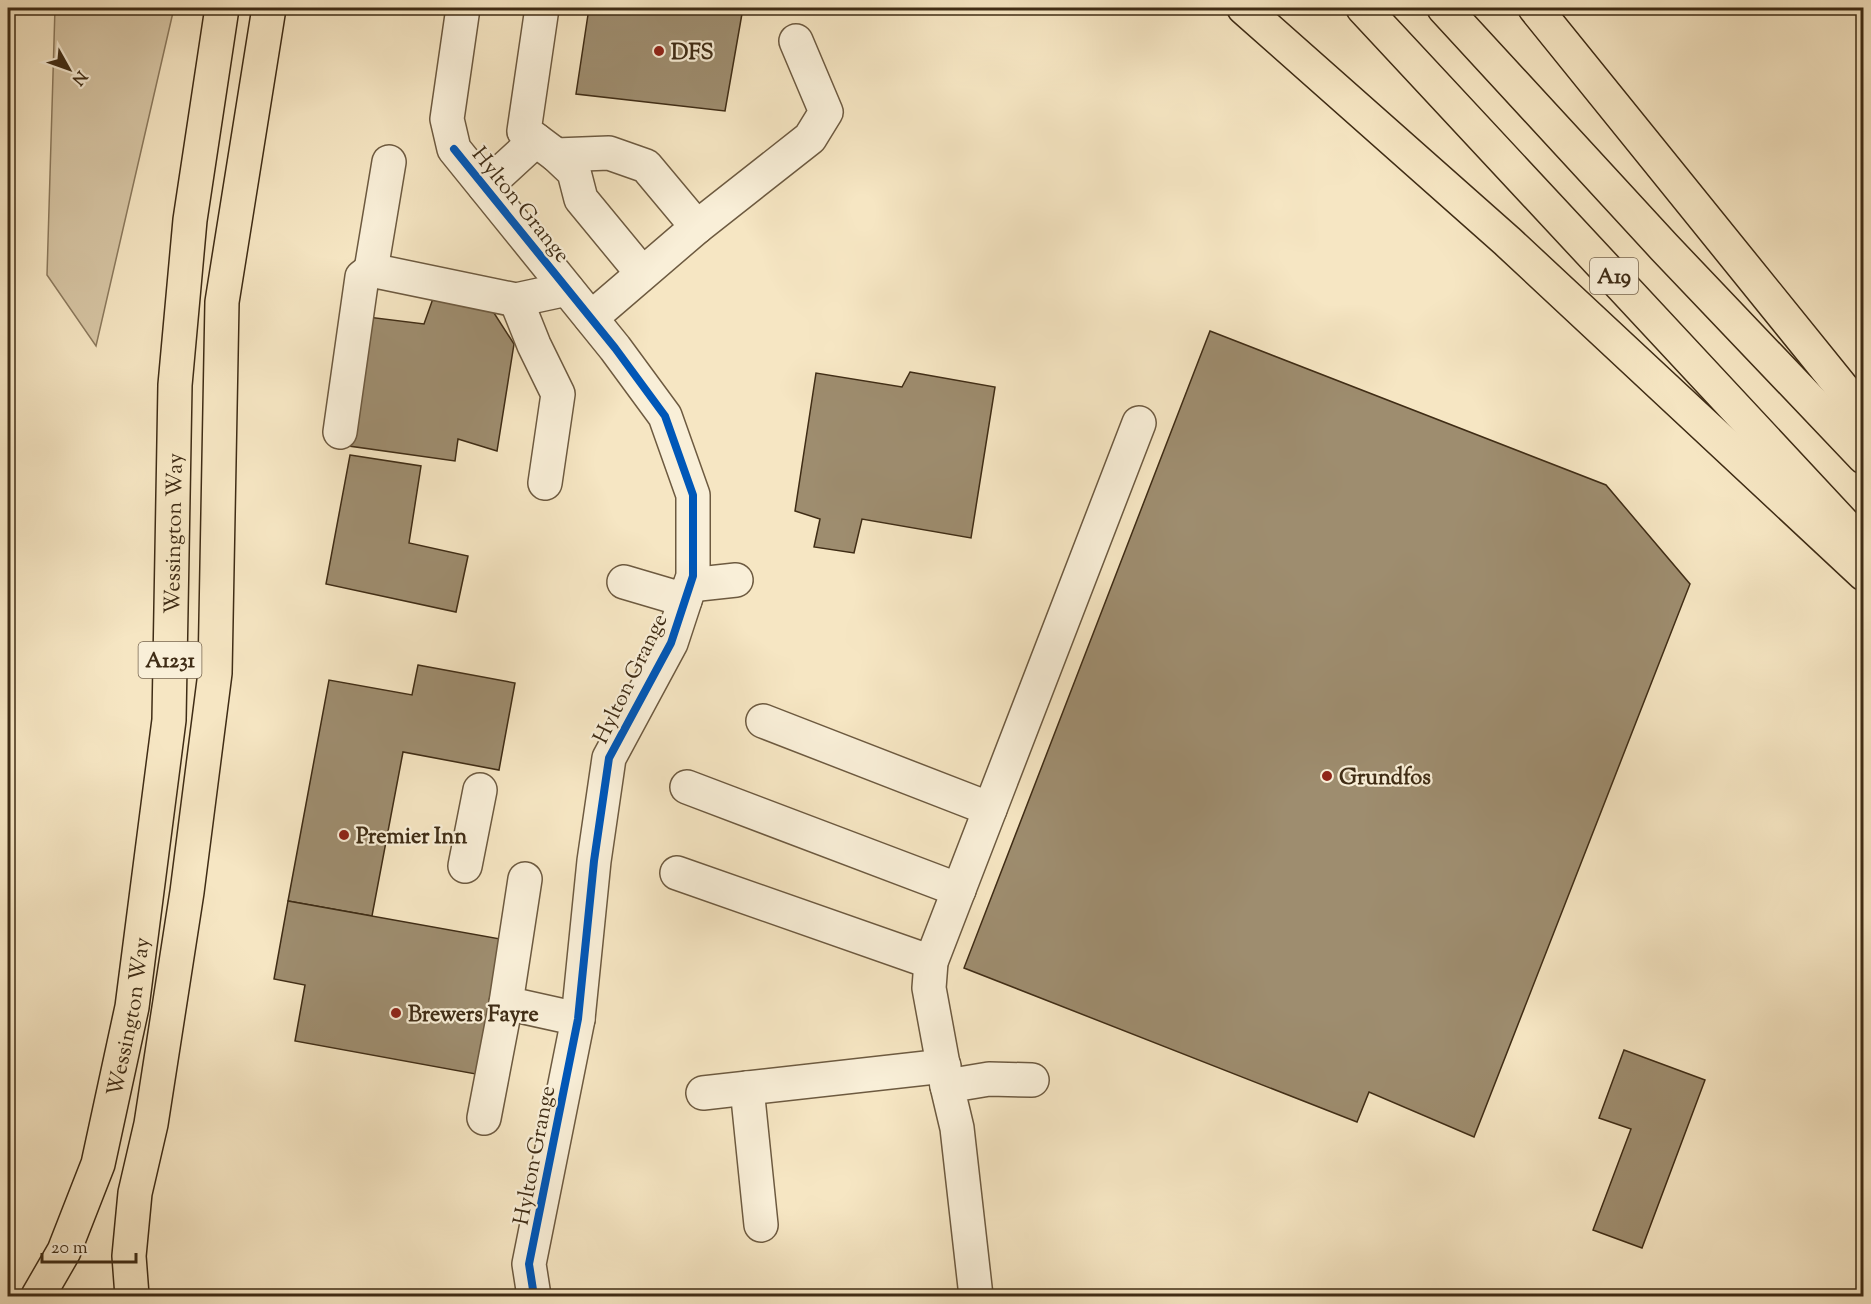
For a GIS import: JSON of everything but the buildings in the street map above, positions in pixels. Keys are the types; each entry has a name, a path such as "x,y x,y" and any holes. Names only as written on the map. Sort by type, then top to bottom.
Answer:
{"highway":[{"name":"Wessington Way","path":"38,1296 64,1251 98,1164 132,1007 169,720 175,385 190,220 222,8"},
{"name":"Wessington Way","path":"132,1296 129,1256 135,1193 151,1124 187,892 215,673 222,302 268,8"},
{"path":"1244,8 1507,241 1863,574"},
{"name":"A19","path":"1363,8 1863,546"},
{"name":"A19","path":"1444,8 1664,247 1863,458"},
{"path":"1534,8 1863,415"}],"street":[{"name":"Hylton Grange","path":"463,8 447,119 454,149 591,318 665,416 693,495 693,576 671,643 609,758 594,861 578,1019 529,1264 534,1296"},
{"path":"542,8 524,131 574,172 581,199 642,273"},
{"path":"591,318 697,227 810,138 826,112 796,41"},
{"path":"485,187 546,148 609,153 646,166 697,227"},
{"path":"340,432 362,277 371,270 389,162"},
{"path":"371,270 516,300 567,289"},
{"path":"516,300 534,345 558,394 545,483"},
{"path":"976,1296 957,1128 928,988 931,962 1140,423"},
{"path":"687,592 736,580"},
{"name":"Hylton Grange","path":"624,582 687,592"},
{"path":"763,722 990,809"},
{"path":"687,788 958,891"},
{"path":"465,866 480,790"},
{"path":"677,873 931,962"},
{"path":"484,1118 506,1003 525,879"},
{"path":"506,1003 578,1019"},
{"path":"703,1093 747,1088 945,1076 1032,1080"},
{"path":"747,1088 761,1225"}],"shaded area":[{"path":"55,8 174,8 96,346 47,275"}],"cycle path":[{"path":"454,149 615,348 665,416 693,495 693,576 671,643 609,758 594,861 578,1019 529,1264 534,1296"}],"place":[{"name":"DFS","path":"659,51"},
{"name":"Grundfos","path":"1327,776"},
{"name":"Premier Inn","path":"344,835"},
{"name":"Brewers Fayre","path":"396,1013"}]}
